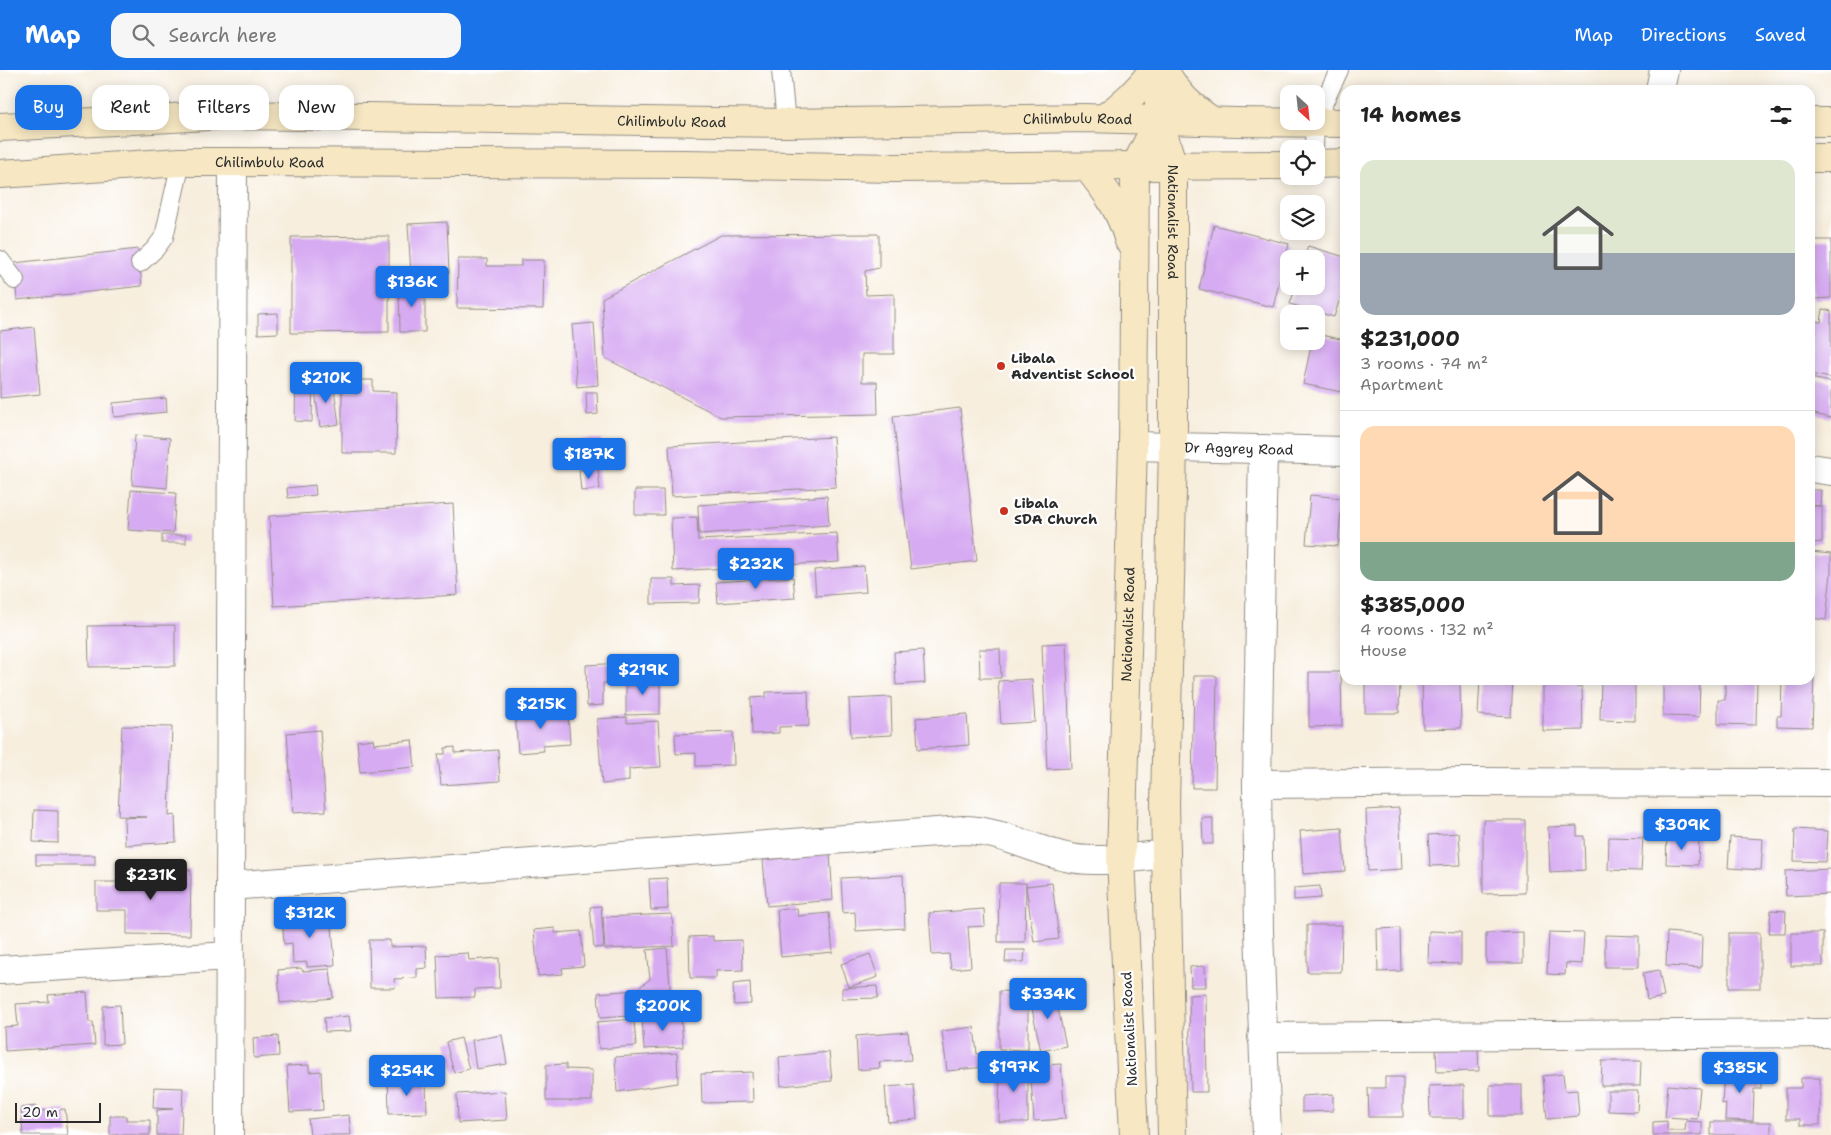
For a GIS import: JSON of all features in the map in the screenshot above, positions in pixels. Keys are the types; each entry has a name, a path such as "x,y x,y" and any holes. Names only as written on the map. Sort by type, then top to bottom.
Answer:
{"main road":[{"path":"1104,118 1126,103 1153,70"},
{"name":"Nationalist Road","path":"1159,70 1159,120 1173,166 1173,446 1164,804 1172,1135"},
{"path":"1164,70 1190,106 1212,121"},
{"name":"Chilimbulu Road","path":"0,127 228,115 786,123 1104,118 1212,121 1280,126"},
{"name":"Nationalist Road","path":"1134,1135 1121,858 1133,446 1135,167 1159,120"},
{"path":"1815,122 1831,122"},
{"name":"Chilimbulu Road","path":"1325,126 1340,124"},
{"path":"1815,158 1831,158"},
{"name":"Chilimbulu Road","path":"0,174 181,162 676,164 893,168 1280,165"},
{"path":"1325,164 1340,163"},
{"path":"1173,246 1178,214 1192,185 1218,166"},
{"path":"1087,167 1110,195 1125,227 1134,261"}],"street":[{"path":"1661,85 1664,70"},
{"path":"229,1135 233,162"},
{"name":"Dr Aggrey Road","path":"1133,446 1340,451"},
{"path":"1263,449 1257,784 1262,1038 1267,1135"},
{"path":"1815,469 1831,471"},
{"path":"1257,784 1467,782 1831,783"},
{"path":"230,886 962,830 979,830 1068,858 1121,858 1165,854"},
{"path":"0,970 229,956"},
{"path":"1262,1038 1831,1033"}],"lane":[{"path":"781,70 786,123"},
{"path":"1325,104 1339,70"},
{"path":"140,263 155,249 164,237 181,162"},
{"path":"0,260 15,280"}],"building":[{"path":"447,222 449,273 411,275 408,224"},
{"path":"1214,225 1289,244 1287,250 1280,250 1280,279 1273,307 1199,289"},
{"path":"879,234 879,268 865,271 866,295 894,294 894,354 862,354 862,382 877,382 878,414 721,417 605,358 602,298 721,235"},
{"path":"389,236 389,332 291,333 291,237"},
{"path":"1815,240 1831,240 1831,298 1815,299"},
{"path":"1308,246 1321,250 1307,250"},
{"path":"138,249 142,286 17,300 14,263"},
{"path":"1325,251 1340,256 1340,298 1334,317 1325,314 1325,305 1290,304 1293,295 1325,295"},
{"path":"458,259 487,259 487,266 521,266 521,260 544,260 543,309 457,308"},
{"path":"399,284 425,284 425,332 400,332"},
{"path":"1823,309 1831,311 1831,378 1815,375 1815,321 1821,322"},
{"path":"278,313 278,333 258,334 258,314"},
{"path":"594,323 598,385 577,387 572,325"},
{"path":"34,327 40,394 0,398 0,331"},
{"path":"1325,336 1340,339 1340,392 1303,384 1310,350 1325,350"},
{"path":"296,372 313,372 312,422 295,421"},
{"path":"1815,379 1831,382 1831,418 1815,414"},
{"path":"356,380 373,380 373,391 397,392 396,453 342,453 342,390 356,390"},
{"path":"333,382 339,424 320,427 314,385"},
{"path":"586,392 597,392 598,414 587,415"},
{"path":"166,398 167,412 114,417 113,403"},
{"path":"960,408 977,561 911,569 893,416"},
{"path":"135,435 170,438 167,488 132,485"},
{"path":"833,437 836,487 672,496 669,446"},
{"path":"601,439 601,461 577,462 577,440"},
{"path":"598,469 600,489 581,491 579,470"},
{"path":"315,485 316,495 288,498 287,488"},
{"path":"131,490 176,493 173,533 128,530"},
{"path":"635,490 663,490 664,515 635,515"},
{"path":"1815,490 1821,490 1820,506 1815,506"},
{"path":"1310,495 1340,498 1338,546 1306,544"},
{"path":"827,496 829,525 699,534 698,505"},
{"path":"453,504 458,595 274,606 269,516"},
{"path":"1815,506 1822,506 1822,542 1815,543"},
{"path":"697,517 698,540 837,533 839,562 673,571 671,518"},
{"path":"162,535 186,535 186,543 162,543"},
{"path":"1815,552 1831,554 1826,620 1815,619"},
{"path":"864,566 866,592 816,596 814,570"},
{"path":"793,577 795,598 718,603 716,582"},
{"path":"651,579 674,579 674,586 700,585 699,603 651,604"},
{"path":"175,625 175,666 89,667 88,626"},
{"path":"1066,643 1071,768 1047,769 1042,644"},
{"path":"979,649 1000,649 1001,678 980,678"},
{"path":"923,650 925,683 896,685 894,652"},
{"path":"623,663 624,682 603,683 603,705 587,706 586,665"},
{"path":"1309,672 1340,672 1342,726 1309,727"},
{"path":"1194,676 1217,676 1215,788 1192,788"},
{"path":"660,678 660,714 626,715 626,679"},
{"path":"1032,679 1035,722 1001,724 998,681"},
{"path":"1365,685 1400,685 1399,713 1365,713"},
{"path":"1422,685 1460,685 1461,728 1423,729"},
{"path":"1480,685 1513,685 1511,717 1478,715"},
{"path":"1543,685 1577,685 1577,687 1582,687 1583,730 1543,731"},
{"path":"1601,685 1635,685 1635,721 1600,720"},
{"path":"1663,685 1700,685 1699,717 1663,716"},
{"path":"1725,685 1757,685 1756,725 1718,724 1718,700 1725,700"},
{"path":"1782,685 1814,685 1812,727 1777,726 1777,716 1781,716"},
{"path":"808,691 809,726 779,727 779,733 752,734 751,698 766,697 766,692"},
{"path":"891,697 892,735 851,737 849,699"},
{"path":"542,708 542,715 568,713 570,744 543,746 544,751 518,753 515,710"},
{"path":"967,714 969,745 918,749 916,718"},
{"path":"627,717 627,723 658,721 661,767 629,769 629,781 602,784 597,719"},
{"path":"122,726 172,727 169,816 175,815 176,842 125,845 124,818 147,817 118,816"},
{"path":"320,730 326,811 293,813 287,733"},
{"path":"733,732 734,765 696,766 696,753 676,754 675,734"},
{"path":"373,739 374,744 412,740 415,767 360,772 357,741"},
{"path":"455,747 455,753 498,750 500,781 441,785 438,754 445,754 445,748"},
{"path":"1399,808 1402,869 1368,871 1366,810"},
{"path":"34,810 58,811 58,843 33,842"},
{"path":"1202,818 1213,818 1213,844 1203,844"},
{"path":"1483,820 1525,820 1525,893 1483,894"},
{"path":"1577,826 1577,836 1584,836 1585,870 1550,872 1548,827"},
{"path":"1342,828 1345,871 1303,874 1300,831"},
{"path":"1795,829 1828,831 1826,862 1794,861"},
{"path":"1459,833 1461,865 1430,866 1428,835"},
{"path":"1667,836 1699,838 1698,865 1666,864"},
{"path":"1609,837 1643,838 1641,871 1608,870"},
{"path":"1730,837 1763,839 1761,870 1728,868"},
{"path":"830,854 833,900 767,906 763,860"},
{"path":"36,855 95,855 95,865 36,865"},
{"path":"129,869 191,870 190,935 127,934 127,910 96,910 96,882 128,882"},
{"path":"1831,869 1831,894 1786,896 1785,871"},
{"path":"903,875 905,928 856,931 855,912 843,913 841,878"},
{"path":"667,878 668,909 651,910 649,879"},
{"path":"999,883 1026,883 1025,942 998,942"},
{"path":"1052,883 1059,939 1034,942 1026,886"},
{"path":"1320,886 1321,898 1294,900 1294,888"},
{"path":"601,906 604,947 594,948 590,907"},
{"path":"797,908 798,916 829,913 833,952 781,957 777,910"},
{"path":"984,909 985,926 968,927 971,967 951,969 949,954 932,955 929,913"},
{"path":"1771,910 1786,911 1785,933 1769,933"},
{"path":"331,913 335,965 307,967 307,962 293,963 292,943 284,944 282,916"},
{"path":"672,914 674,946 605,949 603,917"},
{"path":"1307,925 1342,925 1341,972 1307,972"},
{"path":"555,928 555,933 581,931 584,966 562,968 563,974 538,976 534,930"},
{"path":"1400,928 1401,971 1378,972 1377,929"},
{"path":"1429,931 1461,932 1461,964 1428,963"},
{"path":"1523,932 1523,963 1486,963 1486,933"},
{"path":"1549,932 1584,933 1582,964 1566,963 1565,975 1547,974"},
{"path":"1667,932 1702,935 1701,968 1666,966"},
{"path":"1729,933 1760,933 1760,988 1729,988"},
{"path":"1791,933 1823,933 1823,966 1791,966"},
{"path":"1605,935 1639,936 1639,967 1605,967"},
{"path":"713,936 713,941 742,940 743,970 716,971 716,978 690,978 689,937"},
{"path":"369,940 390,940 390,947 426,946 427,968 417,969 417,978 394,979 395,988 370,988"},
{"path":"667,948 672,1013 600,1018 598,993 636,990 650,979 647,950"},
{"path":"1006,950 1025,950 1024,962 1005,962"},
{"path":"468,953 469,960 499,958 500,988 475,989 475,997 439,998 437,955"},
{"path":"870,954 878,977 849,987 841,964"},
{"path":"1205,966 1206,987 1191,987 1190,967"},
{"path":"301,968 303,971 330,969 333,998 280,1003 278,970"},
{"path":"1659,970 1664,997 1647,1000 1643,973"},
{"path":"750,982 751,1004 734,1005 733,984"},
{"path":"877,986 878,998 842,999 842,988"},
{"path":"1054,990 1066,1046 1041,1051 1029,995"},
{"path":"999,991 1028,992 1028,1050 999,1049"},
{"path":"87,992 89,1022 93,1022 95,1045 5,1051 4,1027 18,1026 16,1004 49,1002 48,995"},
{"path":"1206,994 1207,1092 1191,1092 1189,995"},
{"path":"120,1005 122,1044 103,1045 103,1006"},
{"path":"681,1015 683,1047 644,1049 642,1018"},
{"path":"349,1016 351,1031 325,1032 324,1018"},
{"path":"634,1019 636,1046 599,1049 597,1022"},
{"path":"974,1027 977,1054 982,1053 984,1067 947,1071 942,1031"},
{"path":"908,1032 911,1060 879,1062 880,1068 858,1070 856,1036"},
{"path":"502,1035 507,1064 476,1069 472,1040"},
{"path":"278,1036 279,1056 254,1058 253,1038"},
{"path":"461,1038 469,1069 454,1073 446,1042"},
{"path":"1478,1049 1479,1071 1437,1072 1436,1050"},
{"path":"829,1052 832,1081 781,1086 779,1057"},
{"path":"677,1053 678,1083 617,1092 615,1057"},
{"path":"1602,1061 1641,1061 1640,1086 1601,1086"},
{"path":"1000,1063 1028,1063 1028,1122 999,1122"},
{"path":"566,1064 566,1069 592,1070 592,1101 546,1101 546,1065"},
{"path":"1061,1064 1065,1119 1034,1121 1030,1066"},
{"path":"309,1065 309,1072 321,1071 323,1110 290,1112 287,1066"},
{"path":"1724,1071 1761,1072 1761,1089 1754,1089 1753,1121 1725,1120 1726,1103 1722,1104"},
{"path":"752,1072 753,1102 702,1103 701,1074"},
{"path":"1563,1074 1565,1091 1577,1090 1579,1116 1547,1119 1543,1076"},
{"path":"388,1075 400,1075 400,1083 426,1082 427,1113 389,1114"},
{"path":"1385,1077 1403,1077 1403,1117 1369,1117 1368,1088 1385,1088"},
{"path":"1801,1078 1820,1078 1820,1125 1800,1125 1800,1119 1786,1119 1786,1088 1801,1088"},
{"path":"914,1085 917,1119 888,1122 885,1087"},
{"path":"1464,1085 1464,1118 1430,1118 1429,1086"},
{"path":"1490,1085 1522,1085 1522,1116 1490,1116"},
{"path":"1668,1085 1700,1088 1697,1119 1665,1117"},
{"path":"154,1087 183,1088 181,1135 157,1135 157,1110 173,1109 153,1108"},
{"path":"505,1091 507,1120 458,1123 457,1094"},
{"path":"1608,1091 1638,1091 1637,1112 1608,1111"},
{"path":"1333,1094 1333,1111 1302,1112 1302,1096"},
{"path":"36,1106 37,1111 65,1109 68,1135 23,1135 21,1108"},
{"path":"349,1115 351,1135 310,1135 308,1119"},
{"path":"110,1116 126,1116 126,1120 150,1120 150,1135 110,1135"},
{"path":"1667,1121 1667,1131 1685,1131 1686,1121 1702,1122 1702,1135 1653,1135 1653,1122"},
{"path":"1711,1122 1771,1122 1771,1135 1711,1135"}],"place":[{"name":"Libala Adventist School","path":"1001,366"},
{"name":"Libala SDA Church","path":"1004,511"}]}
